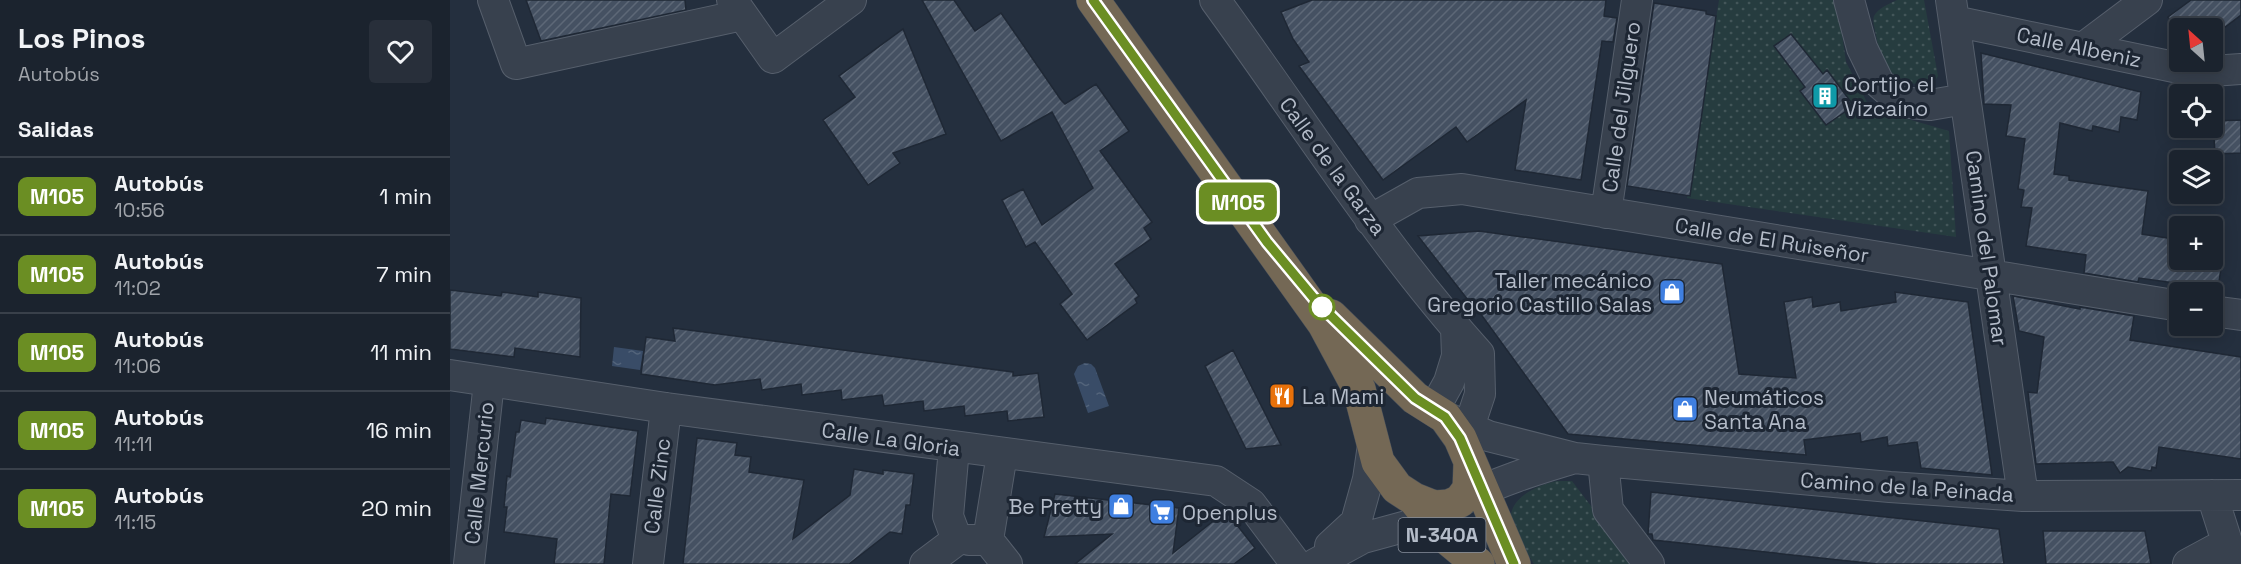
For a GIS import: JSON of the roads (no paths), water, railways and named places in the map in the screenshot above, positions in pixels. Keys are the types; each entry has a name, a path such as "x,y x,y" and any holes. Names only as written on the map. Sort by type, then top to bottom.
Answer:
{"highway":[{"name":"N-340A","path":"1093,0 1324,324 1359,389 1378,462 1397,488 1448,460"},
{"name":"N-340A","path":"1267,242 1448,460 1514,564"},
{"path":"1372,438 1374,414 1382,402 1403,396 1448,460"},
{"name":"N-340A","path":"1448,460 1442,534 1478,564"}],"street":[{"path":"493,0 516,64 737,7 773,58 851,0"},
{"name":"Calle del Jilguero","path":"1606,213 1637,0"},
{"path":"1850,0 1862,48 1879,83 1901,102 1930,105 1965,99"},
{"path":"2083,48 2146,0"},
{"name":"Calle de la Garza","path":"1221,1 1370,220 1479,354 1480,394 1473,415 1448,460"},
{"name":"Calle Albeniz","path":"1952,10 2083,48 2198,72 2241,69"},
{"name":"Camino del Palomar","path":"1952,10 2023,496"},
{"name":"Calle de El Ruiseñor","path":"1370,220 1418,194 1462,189 2169,304"},
{"path":"2223,313 2241,315"},
{"path":"1315,564 1363,538 1407,526 1448,460 1449,382 1457,356 1456,328"},
{"name":"Calle La Gloria","path":"450,375 954,448 1216,481 1251,504 1296,564"},
{"name":"Calle Mercurio","path":"468,564 489,382"},
{"name":"Calle Zinc","path":"648,564 666,408"},
{"name":"Camino de la Peinada","path":"1448,460 1488,436 1589,460 1890,487 2023,496 2227,495"},
{"path":"1310,564 1356,522 1368,479 1372,438"},
{"path":"954,448 948,516 957,540"},
{"path":"1002,454 988,540 1007,564"},
{"name":"Camino de la Peinada","path":"1448,460 1521,474 1589,460"},
{"path":"1589,460 1608,510 1649,564"},
{"path":"2188,564 2230,554 2227,495"},
{"path":"925,564 957,540 988,540"}],"water":[{"path":"614,347 643,351 640,370 612,366"},
{"path":"1085,363 1095,368 1109,406 1088,413 1074,374 1078,366"}],"place":[{"name":"Cortijo el Vizcaíno","path":"1825,96"},
{"name":"Taller mecánico Gregorio Castillo Salas","path":"1672,292"},
{"name":"La Mami","path":"1282,396"},
{"name":"Neumáticos Santa Ana","path":"1685,409"},
{"name":"Be Pretty","path":"1121,506"},
{"name":"Openplus","path":"1162,512"}]}
